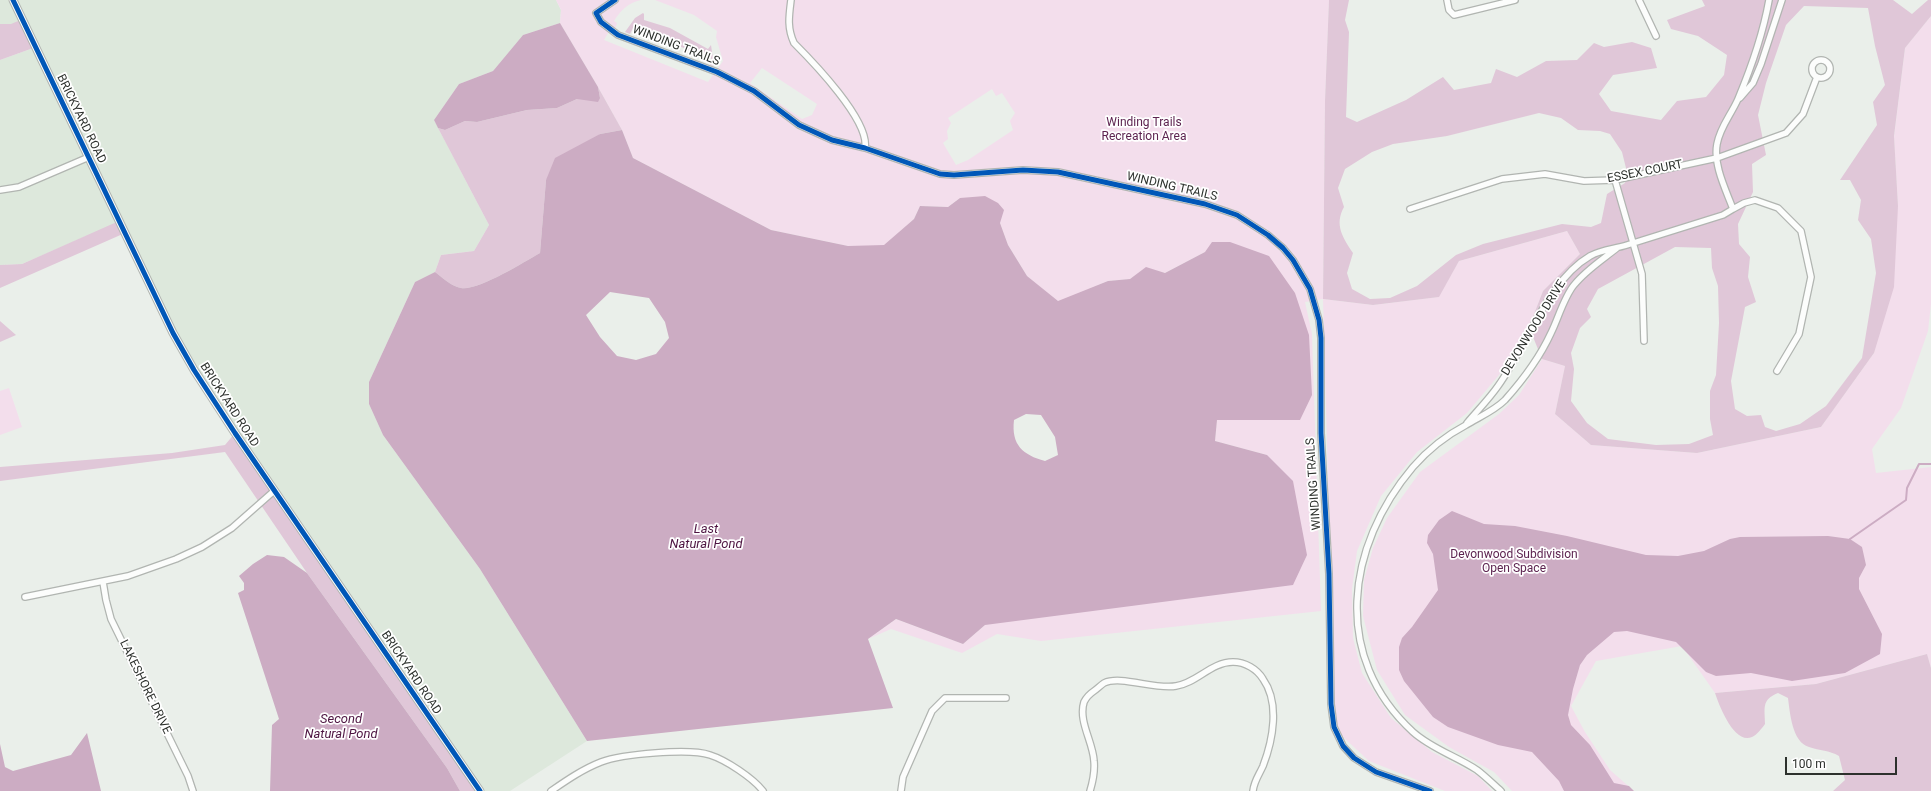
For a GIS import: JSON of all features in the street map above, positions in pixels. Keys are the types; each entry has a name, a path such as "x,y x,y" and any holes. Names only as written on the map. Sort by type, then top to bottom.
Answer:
{"street":[{"name":"BRICKYARD ROAD","path":"13,0 173,333 194,370 274,492 480,791"},
{"name":"WINDING TRAILS","path":"616,0 596,13 601,22 618,35 717,72 754,92 799,125 819,135 865,148 944,174 954,175 1023,170 1058,172 1205,204 1242,218 1268,235 1283,248 1293,260 1306,282 1316,304 1321,338 1321,433 1329,574 1330,704 1334,727 1343,746 1354,758 1382,775 1430,791"},
{"path":"792,0 788,24 790,35 794,43 843,98 865,139 865,148"},
{"path":"1447,0 1449,10 1454,15 1515,0"},
{"path":"1639,0 1656,36"},
{"path":"1733,209 1717,158 1717,144 1721,128 1737,101 1750,67 1769,0"},
{"path":"1737,101 1753,83 1761,64 1782,0"},
{"name":"ESSEX COURT","path":"1410,209 1502,179 1544,174 1584,181 1615,180 1717,158 1786,133 1803,114 1817,78"},
{"path":"0,190 19,187 30,183 88,158"},
{"path":"1615,180 1642,274 1644,341"},
{"name":"DEVONWOOD DRIVE","path":"1464,426 1498,386 1562,280 1590,256 1604,250 1617,248 1723,215 1744,203 1755,200 1778,208 1801,231 1811,276 1799,334 1777,371"},
{"name":"DEVONWOOD DRIVE","path":"1501,791 1476,770 1426,742 1414,732 1390,707 1374,684 1365,663 1360,642 1357,615 1357,592 1364,552 1378,519 1414,467 1430,450 1464,426 1489,413 1504,401 1528,370 1551,335 1573,286 1591,267 1617,248"},
{"path":"25,597 128,576 202,548 232,528 274,492"},
{"name":"LAKESHORE DRIVE","path":"103,582 106,600 112,619 188,776 193,791"},
{"path":"1090,791 1094,761 1083,718 1084,702 1092,693 1104,683 1116,681 1156,687 1176,686 1191,682 1219,664 1234,662 1249,666 1263,678 1271,694 1273,720 1270,746 1254,784 1253,791"},
{"path":"901,791 903,777 932,711 945,698 1006,698"},
{"path":"551,791 578,773 602,761 643,754 677,752 710,755 741,771 763,791"}],"shaded area":[{"path":"0,0 556,0 561,10 560,23 523,35 493,71 459,84 434,120 489,225 474,251 441,255 435,272 415,282 369,382 369,404 383,435 480,569 587,741 510,791 480,791 274,491 173,333 119,222 22,264 0,265 0,60 36,47 11,24 0,24"},
{"path":"1329,0 1349,0 1345,20 1349,32 1346,117 1357,122 1406,100 1443,77 1454,90 1491,83 1496,69 1517,77 1546,61 1577,60 1594,43 1604,47 1632,42 1651,48 1657,68 1613,75 1599,94 1611,111 1661,120 1677,101 1706,97 1724,75 1727,55 1698,36 1671,29 1667,20 1705,6 1702,0 1893,0 1912,14 1928,0 1931,0 1931,16 1905,48 1894,136 1898,206 1894,287 1874,353 1821,427 1697,453 1591,445 1555,414 1565,366 1542,359 1529,327 1543,291 1580,254 1567,231 1459,261 1439,297 1373,305 1323,299 1325,101","holes":["1804,6 1868,8 1875,46 1885,85 1873,102 1877,125 1840,180 1850,180 1861,200 1858,220 1871,239 1876,273 1862,358 1826,406 1800,424 1776,431 1765,427 1761,415 1747,416 1735,409 1731,381 1745,307 1756,302 1748,277 1750,257 1739,244 1738,224 1753,192 1752,164 1766,155 1758,115 1766,83 1786,25","1539,113 1561,118 1578,130 1600,131 1610,134 1622,152 1627,172 1625,183 1607,194 1601,223 1591,227 1562,224 1483,244 1456,255 1417,286 1390,298 1370,299 1352,289 1347,273 1353,253 1343,237 1340,226 1341,214 1344,207 1338,188 1345,169 1372,152 1393,144 1447,136","1675,247 1711,248 1712,268 1718,286 1719,323 1716,375 1710,391 1710,419 1713,435 1689,444 1656,445 1608,439 1587,423 1571,401 1574,369 1571,353 1580,328 1591,317 1587,309 1598,289"]},
{"path":"643,13 644,20 670,28 708,49 711,45 714,66 710,65 712,59 633,28 630,34 625,32 635,18"},
{"path":"23,19 36,47 0,60 0,24 11,24"},
{"path":"598,87 622,130 600,134 546,180 540,253 489,281 469,288 461,288 447,282 435,272 441,255 474,251 489,225 438,128 445,130 465,121 477,122 527,110 557,108 577,99 600,98"},
{"path":"119,221 125,233 0,288 0,265 22,264"},
{"path":"0,321 16,335 0,342"},
{"path":"235,433 480,791 460,791 447,768 307,573 225,452 0,481 0,467 172,453 225,445"},
{"path":"1927,654 1931,668 1931,791 1833,791 1845,780 1839,756 1803,744 1795,733 1788,698 1778,693 1769,699 1765,705 1765,724 1754,736 1745,738 1733,730 1715,693 1816,684"}],"green space":[{"name":"Winding Trails Recreation Area","path":"556,0 641,0 632,3 622,10 614,21 617,23 615,29 611,28 604,40 708,82 723,61 716,37 717,31 694,15 655,0 1329,0 1325,101 1323,299 1305,302 1312,334 1321,611 1041,641 997,634 962,653 891,629 868,639 896,619 963,644 985,625 1267,455 1215,441 1217,420 1205,252 1165,273 1146,268 1130,279 1108,281 1058,302 1027,276 1008,245 1000,223 960,198 948,207 920,206 914,219 884,246 848,246 771,230 633,158 622,130 560,23 561,10","holes":["762,68 817,104 812,115 802,119 750,83","992,89 996,96 1002,93 1015,113 1010,121 1013,130 968,160 956,165 943,143 948,139 947,131 951,123 948,118"]},
{"name":"Devonwood Subdivision Open Space","path":"1931,16 1931,304 1928,331 1901,408 1872,449 1876,473 1931,467 1931,668 1927,654 1816,684 1715,693 1682,646 1596,661 1571,706 1585,732 1610,770 1634,791 1512,791 1494,772 1449,747 1405,715 1377,670 1363,616 1364,580 1373,548 1387,518 1420,472 1499,414 1519,395 1542,359 1565,366 1555,414 1591,445 1697,453 1821,427 1874,353 1898,206 1894,137 1905,48"},
{"path":"1567,231 1580,254 1543,291 1529,327 1499,375 1467,413 1417,452 1381,496 1357,551 1352,589 1353,638 1362,673 1391,718 1432,752 1478,776 1492,791 1445,791 1369,761 1342,736 1336,723 1332,680 1323,299 1373,305 1438,297 1459,261"},
{"path":"9,388 22,427 0,435 0,391"}],"water":[{"path":"560,23 598,87 600,98 598,102 577,99 557,108 527,110 477,122 465,121 445,130 438,128 434,120 459,84 493,71 523,35"},
{"name":"Last Natural Pond","path":"622,130 633,158 771,230 848,246 884,245 914,219 920,206 948,207 960,198 985,196 998,203 1004,210 1000,223 1008,245 1027,276 1058,301 1108,281 1130,279 1146,267 1165,273 1205,252 1212,242 1230,242 1269,256 1295,293 1309,335 1312,395 1300,420 1217,420 1215,441 1267,455 1293,481 1307,555 1293,585 985,625 963,644 896,619 868,639 893,708 587,741 480,569 383,435 369,404 369,382 415,282 435,272 454,286 469,288 489,281 540,253 546,180 555,158 600,134","holes":["610,292 649,298 665,322 669,338 656,354 636,360 617,356 600,337 586,315","1026,414 1041,415 1055,437 1058,455 1045,461 1030,456 1020,448 1014,436 1014,420"]},
{"path":"1452,511 1484,524 1515,526 1567,536 1646,555 1678,556 1704,551 1730,539 1740,537 1828,536 1850,539 1862,547 1866,565 1859,578 1859,589 1882,634 1880,654 1845,673 1792,681 1751,673 1716,676 1706,672 1676,642 1627,631 1614,632 1587,655 1580,665 1573,689 1568,715 1571,725 1590,745 1614,783 1629,786 1634,791 1564,791 1559,781 1532,752 1498,745 1448,727 1433,717 1404,681 1399,670 1399,647 1402,638 1412,627 1438,590 1433,554 1427,543 1428,535 1439,520"},
{"name":"Second Natural Pond","path":"267,555 284,557 307,573 447,768 460,791 270,791 272,725 279,719 238,593 244,590 244,583 239,576"},
{"path":"87,733 101,791 0,791 0,744 5,767 13,771 71,755"}],"waterway":[{"path":"1850,539 1906,500 1907,488 1919,464 1931,464"}],"cycle path":[{"path":"13,0 173,333 194,370 235,433 480,791"},
{"path":"615,0 596,13 601,22 618,35 717,72 754,91 799,125 832,140 865,148 940,174 954,175 1023,170 1058,172 1205,204 1237,215 1268,235 1283,248 1293,260 1310,289 1319,320 1321,338 1321,433 1329,574 1331,704 1334,727 1343,746 1354,758 1376,772 1430,791"}]}
